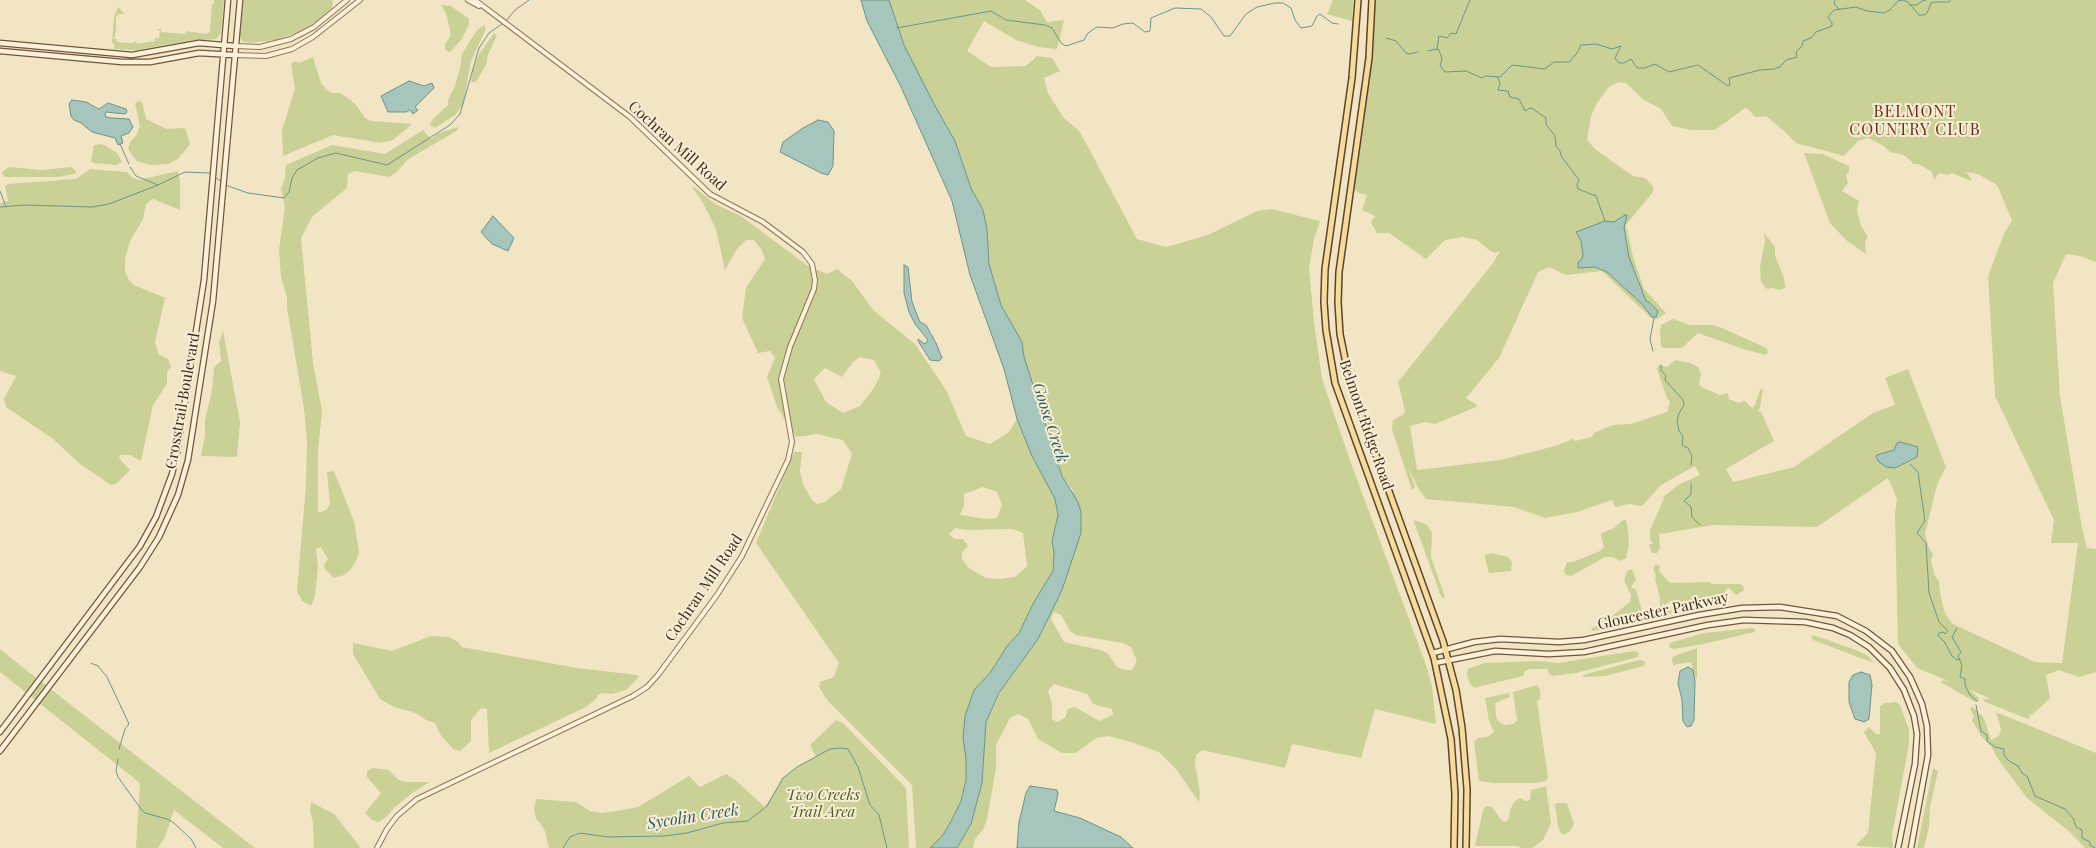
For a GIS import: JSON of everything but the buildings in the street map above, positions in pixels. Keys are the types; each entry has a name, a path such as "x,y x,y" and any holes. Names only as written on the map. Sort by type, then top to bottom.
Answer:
{"main road":[{"name":"Crosstrail Boulevard","path":"0,732 140,546 156,517 172,474 204,280 228,0"},
{"name":"Crosstrail Boulevard","path":"0,751 140,567 160,537 178,496 188,460 217,263 240,0"},
{"name":"Belmont Ridge Road","path":"1358,0 1352,78 1325,269 1324,302 1326,330 1335,383 1436,663 1449,726 1454,772 1454,848"},
{"name":"Belmont Ridge Road","path":"1372,0 1368,67 1339,272 1340,334 1350,383 1445,650 1457,695 1467,789 1466,848"},
{"path":"0,43 132,55 185,44 199,43 235,46"},
{"path":"0,51 131,62 150,62 191,53 234,56"},
{"name":"Gloucester Parkway","path":"1433,653 1474,642 1500,639 1559,642 1584,640 1699,614 1742,608 1780,607 1837,616 1866,631 1892,651 1910,677 1922,704 1928,726 1928,755 1910,848"},
{"name":"Gloucester Parkway","path":"1436,663 1495,651 1549,654 1584,652 1708,625 1744,620 1796,621 1834,628 1869,647 1890,668 1904,690 1914,716 1917,734 1915,764 1898,848"}],"street":[{"path":"235,46 260,47 291,40 314,27 347,0"},
{"path":"234,56 266,56 292,49 313,37 360,0"},
{"name":"Cochran Mill Road","path":"468,0 494,16"},
{"name":"Cochran Mill Road","path":"377,848 387,829 397,816 417,799 610,708 647,687 712,601 742,556 765,510 791,449 790,427 781,379 790,347 814,290 815,275 810,260 763,222 710,194 630,117 475,0"}],"green space":[{"path":"214,0 224,0 221,33 216,39 188,41 137,50 114,49 114,43 112,43 114,17 118,7 125,14 119,14 116,17 114,39 117,39 117,42 132,43 136,41 137,44 155,41 155,38 159,38 160,31 157,29 161,29 161,32 185,34 186,31 206,34 210,32"},
{"path":"243,0 332,0 333,3 332,8 316,22 293,34 276,40 249,43 242,41 239,35"},
{"path":"889,0 1025,0 1040,10 1047,22 1064,20 1057,49 1038,47 1016,40 984,21 967,51 991,67 1026,66 1037,56 1052,58 1060,71 1044,78 1048,93 1063,117 1080,132 1137,239 1166,247 1208,235 1257,211 1271,209 1320,221 1314,239 1309,268 1322,379 1352,466 1425,662 1432,686 1436,724 1375,709 1361,758 1292,744 1285,768 1202,750 1196,755 1195,764 1200,793 1199,802 1176,769 1159,752 1109,736 1096,738 1076,753 1062,753 1038,739 1028,719 1018,714 1010,718 996,745 996,768 987,819 983,830 975,839 973,848 957,848 971,824 982,783 986,722 1001,691 1038,639 1081,533 1072,489 1062,476 1024,357 1022,342 1001,305 993,279 989,264 983,210 971,188 955,141 918,76 904,45","holes":["1054,612 1061,615 1070,631 1076,635 1123,643 1131,647 1137,661 1132,670 1117,667 1108,654 1101,650 1064,642 1051,619","1054,684 1087,694 1093,704 1112,709 1113,715 1099,721 1075,707 1068,709 1065,718 1057,722 1052,719 1052,704 1048,691"]},
{"path":"1333,0 1353,0 1352,21 1327,14"},
{"path":"1375,0 2096,0 2096,262 2080,256 2066,254 2053,283 2060,396 2082,528 2087,548 2096,549 2096,672 2079,677 2059,670 2046,675 2050,698 2032,715 2029,714 2030,717 2028,719 1985,702 1983,699 1991,699 1968,689 1979,698 1978,702 1975,702 1941,682 1943,680 1951,682 1917,668 1898,644 1895,513 1897,499 1888,478 1817,527 1713,525 1660,534 1659,531 1660,549 1657,553 1652,553 1649,545 1653,543 1650,540 1650,530 1664,498 1662,498 1678,485 1700,475 1695,466 1661,485 1642,506 1629,504 1615,507 1612,500 1577,512 1545,518 1514,507 1426,499 1418,488 1408,467 1415,487 1412,490 1392,429 1393,420 1404,414 1405,411 1398,382 1493,263 1500,251 1495,253 1477,240 1462,237 1445,240 1426,259 1389,233 1377,233 1371,222 1375,216 1362,210 1367,195 1358,193 1353,186 1367,92","holes":["1619,82 1626,83 1644,100 1661,109 1672,126 1691,130 1715,130 1745,108 1755,117 1766,116 1796,143 1844,156 1858,141 1868,138 1884,146 1890,152 1904,155 1914,164 1919,164 1932,172 1934,180 1939,173 1948,175 1952,173 1971,181 1966,172 1978,174 1997,185 2012,220 2004,234 1988,276 1995,396 2054,520 2051,543 2078,543 2062,663 2035,662 1953,624 1945,614 1939,581 1935,576 1931,561 1933,554 1925,534 1937,485 1946,467 1908,369 1885,378 1895,405 1873,413 1794,467 1733,482 1726,469 1774,441 1761,412 1758,411 1763,388 1760,390 1755,405 1752,408 1745,401 1739,403 1729,399 1728,393 1720,395 1703,388 1699,384 1701,374 1698,367 1675,360 1667,367 1659,365 1657,369 1670,402 1667,412 1631,424 1613,425 1594,433 1592,437 1575,441 1573,439 1555,446 1500,460 1417,470 1410,426 1425,422 1435,424 1476,407 1477,405 1466,398 1499,358 1538,272 1549,267 1566,275 1602,271 1651,318 1657,319 1666,313 1644,289 1633,257 1626,225 1653,192 1653,186 1645,178 1633,176 1595,149 1587,140 1591,116 1597,103 1609,87"]},
{"path":"441,5 451,6 469,19 469,24 462,39 450,52 445,50 445,45 451,35 446,13"},
{"path":"484,25 486,29 471,61 463,105 455,115 435,128 430,125 432,120 448,105 448,100 455,86 460,68 462,54 477,30"},
{"path":"494,33 497,35 488,55 486,65 476,82 471,82 472,72 478,56"},
{"path":"313,57 321,83 332,93 340,93 348,98 356,105 365,118 371,121 412,124 393,140 381,143 333,135 283,156 282,130 295,89 291,64 295,61 299,63"},
{"path":"142,102 146,119 167,129 184,128 186,130 190,144 178,159 168,164 150,165 137,161 132,155 128,149 140,126 135,103"},
{"path":"458,127 458,130 407,160 397,172 389,177 355,171 348,174 347,188 312,217 301,238 313,363 322,411 318,451 318,512 327,509 330,504 327,472 334,471 354,521 359,552 350,570 344,575 334,578 325,569 324,565 328,559 321,547 316,549 318,567 315,596 311,606 302,601 297,591 306,485 307,442 304,408 287,308 287,297 281,277 279,250 285,207 281,188 285,179 286,165 332,145 385,154 423,130 431,139 439,133"},
{"path":"102,144 117,153 122,162 116,165 93,163 91,161 94,145"},
{"path":"1804,153 1823,154 1849,166 1849,172 1846,175 1848,183 1842,191 1859,201 1857,210 1861,226 1868,237 1865,242 1866,254 1846,240 1830,223"},
{"path":"9,167 42,170 71,167 76,171 75,174 58,177 5,177 2,172"},
{"path":"90,169 127,172 133,178 139,180 178,171 180,182 180,210 153,199 146,204 143,219 130,241 125,259 125,271 129,280 134,285 165,298 155,342 159,355 168,359 171,367 167,372 167,384 153,405 141,461 130,455 120,455 119,458 130,470 116,484 111,485 80,464 53,439 6,407 4,399 16,376 0,371 0,203 8,201 5,186 8,184 76,179"},
{"path":"691,185 717,205 741,216 808,266 827,274 837,269 852,281 874,311 915,344 946,390 966,436 990,444 1008,433 1017,419 1032,456 1055,499 1058,515 1052,541 1054,552 1053,571 1034,602 1019,633 1007,646 990,673 974,690 966,759 966,780 961,801 943,835 930,848 916,848 912,785 827,700 819,687 820,682 834,677 839,663 756,543 794,452 802,452 800,471 803,484 812,500 817,504 825,502 841,489 852,454 843,440 817,434 796,437 777,407 767,377 775,358 770,351 758,353 742,318 746,288 765,259 762,250 754,240 746,240 737,249 725,270 716,229 703,203","holes":["860,357 874,360 881,373 874,388 860,406 843,413 826,402 814,379 825,368 842,377 853,362","983,487 997,492 1002,505 997,518 985,519 960,515 964,505 964,494","955,528 967,530 1013,529 1023,533 1027,566 1015,577 986,578 969,568 962,559 962,552 968,546 963,539 955,539 949,534"]},
{"path":"1764,233 1775,247 1775,256 1783,275 1785,288 1780,290 1767,289 1761,282 1760,267 1765,241"},
{"path":"1673,319 1690,325 1712,325 1722,328 1766,348 1768,352 1766,355 1743,349 1698,333 1682,348 1663,348 1661,346 1661,325"},
{"path":"223,331 240,422 237,457 201,456 214,367 221,361 219,342"},
{"path":"1415,520 1427,525 1432,533 1431,557 1445,597 1443,598 1414,522"},
{"path":"1623,520 1626,520 1628,530 1629,545 1626,558 1621,561 1612,557 1605,557 1571,576 1566,575 1564,571 1567,562 1573,562 1600,551 1604,547 1602,533 1614,528"},
{"path":"1491,553 1508,557 1512,562 1511,571 1489,573 1485,555"},
{"path":"1656,564 1660,566 1659,571 1670,583 1711,582 1711,584 1741,584 1744,590 1736,595 1729,588 1726,589 1724,600 1674,605 1669,602 1665,605 1662,603 1662,608 1672,611 1671,614 1660,609 1660,598 1653,569"},
{"path":"1632,569 1636,580 1631,587 1636,590 1642,611 1619,626 1592,631 1591,629 1630,602 1631,595 1624,581 1627,571"},
{"path":"1755,629 1755,632 1703,644 1674,649 1669,647 1670,643 1704,633"},
{"path":"1813,635 1856,650 1868,656 1874,663 1813,640 1811,637"},
{"path":"431,636 449,637 458,642 462,647 577,668 637,675 639,677 626,690 612,694 602,693 586,707 489,753 487,709 481,708 471,720 471,741 460,751 453,749 440,734 435,723 426,720 416,713 394,707 380,699 353,654 353,643 392,651"},
{"path":"1697,648 1697,678 1695,679 1691,662 1673,665 1672,659 1674,656"},
{"path":"0,649 255,848 223,848 174,810 165,837 158,848 136,848 140,783 0,672"},
{"path":"1634,651 1639,653 1638,657 1576,673 1553,676 1549,674 1547,669 1530,669 1525,671 1523,676 1474,688 1470,684 1467,675 1468,669 1484,663 1539,661 1558,663"},
{"path":"1639,660 1644,661 1644,666 1605,676 1583,677 1583,675"},
{"path":"1537,685 1540,690 1540,699 1537,701 1548,778 1546,781 1536,783 1479,781 1474,742 1478,738 1487,737 1494,732 1489,721 1485,698 1509,693 1510,697 1495,703 1496,716 1498,721 1504,725 1514,724 1517,720 1513,692"},
{"path":"1896,702 1900,705 1909,730 1909,744 1892,835 1893,848 1859,846 1856,845 1868,833 1876,753 1864,732 1869,727 1876,734 1880,734 1880,706 1885,703"},
{"path":"1973,707 1984,718 1991,740 1999,736 2001,729 1996,712 2096,753 2096,848 2085,848 2070,832 2027,798 2000,762 1991,746 1981,736 1972,720 1974,717 1970,708"},
{"name":"Two Creeks Trail Area","path":"836,720 843,723 906,788 909,848 549,848 545,831 536,819 534,809 536,799 576,802 590,811 601,813 617,811 638,807 689,776 700,787 726,774 765,807 783,778 797,767 816,757 810,745"},
{"path":"373,768 389,770 399,780 406,782 429,782 411,794 378,822 372,820 365,813 381,793 367,777 367,771"},
{"path":"1933,768 1938,771 1930,807 1929,827 1924,848 1917,848"},
{"path":"1546,786 1551,823 1543,840 1532,848 1521,848 1518,846 1475,846 1483,810 1486,806 1492,807 1502,821 1506,822 1514,802 1520,798 1526,801 1530,800 1531,790"},
{"path":"311,802 334,814 361,848 314,848 313,822 310,812"},
{"path":"1567,803 1574,824 1570,831 1564,835 1560,832 1558,826 1555,804"}],"water":[{"path":"861,0 889,0 904,45 955,141 971,188 983,210 987,229 989,264 1001,305 1022,342 1024,357 1062,476 1078,502 1081,512 1081,533 1062,590 1038,639 999,693 986,722 982,783 971,824 957,848 930,848 943,835 961,801 966,780 963,738 965,716 974,690 990,673 1007,646 1019,633 1034,602 1053,571 1054,552 1052,541 1058,515 1055,499 1032,456 1017,419 1004,369 970,275 952,201 901,87 867,21"},
{"path":"409,81 424,86 432,83 434,88 415,107 418,110 413,114 410,110 406,112 388,112 381,96"},
{"path":"72,100 86,102 99,109 108,103 126,109 127,112 125,114 106,112 105,114 106,117 129,119 133,127 129,133 121,136 123,143 118,145 115,138 92,132 74,120 71,116 69,104"},
{"path":"818,120 828,122 834,131 833,166 828,175 780,152 783,142"},
{"path":"1627,215 1624,228 1629,257 1646,301 1658,311 1656,317 1652,317 1642,304 1607,272 1595,267 1578,268 1578,262 1582,259 1583,255 1581,241 1576,232 1605,221 1614,222"},
{"path":"493,216 514,238 508,251 492,244 481,232"},
{"path":"904,265 908,267 912,302 920,322 926,325 936,343 942,358 939,361 930,360 918,341 918,339 925,344 928,340 915,324 909,312 904,293"},
{"path":"1900,442 1918,447 1917,457 1895,468 1886,467 1879,462 1876,457 1877,455 1894,450 1897,443"},
{"path":"1688,667 1693,670 1695,682 1694,720 1691,726 1687,727 1683,721 1682,700 1678,683 1680,671"},
{"path":"1861,672 1870,675 1872,685 1869,719 1864,722 1855,719 1849,702 1849,682 1853,675"},
{"path":"1030,786 1057,790 1058,794 1054,811 1080,818 1121,837 1133,848 1017,848 1019,822 1026,793"}],"waterway":[{"path":"506,21 515,10 529,0"},
{"path":"1437,49 1439,36 1447,38 1451,33 1456,34 1470,0"},
{"path":"1835,0 1834,4 1839,9"},
{"path":"1428,51 1439,50 1442,59 1440,66 1445,72 1466,71 1482,78 1485,76 1500,77 1512,65 1545,69 1554,62 1569,62 1581,45 1596,44 1612,49 1621,46 1615,58 1619,63 1624,63 1631,59 1637,68 1645,68 1655,64 1669,72 1698,65 1728,86 1730,85 1729,78 1760,70 1774,69 1780,67 1786,60 1797,57 1796,52 1802,46 1803,41 1811,38 1816,32 1832,26 1828,17 1834,10 1856,7 1867,11 1884,13 1890,10 1898,1 1903,0 1908,2 1919,15 1924,15 1927,13 1931,3 1949,2 1951,0"},
{"path":"1909,5 1917,5 1926,0"},
{"path":"897,28 991,11 1006,20 1045,25 1052,28 1061,43 1066,46 1084,40 1088,33 1097,27 1113,28 1133,23 1145,32 1150,31 1151,18 1175,8 1201,9 1211,17 1224,36 1230,36 1246,14 1257,7 1275,3 1283,3 1291,8 1295,20 1301,28 1312,26 1320,14 1332,23 1338,24"},
{"path":"225,185 248,193 284,198 289,192 292,178 297,170 318,158 336,153 387,165 450,125 460,114 479,48 489,33 502,24"},
{"path":"1386,38 1396,41 1406,53 1418,52"},
{"path":"1498,78 1500,83 1498,90 1508,91 1510,97 1519,99 1525,111 1530,108 1546,118 1546,124 1555,136 1556,146 1561,156 1579,180 1578,189 1596,196 1605,221"},
{"path":"120,144 129,164"},
{"path":"130,167 136,176 158,185"},
{"path":"0,207 25,205 92,207 109,204 158,185 185,172 209,173 212,175"},
{"path":"215,177 222,182"},
{"path":"0,191 6,207"},
{"path":"1653,351 1650,339 1654,318"},
{"path":"1661,365 1661,370 1666,376 1665,380 1683,400 1684,405 1677,421 1679,431 1683,436 1682,445 1688,448 1692,456 1691,465"},
{"path":"1910,464 1918,472 1925,521 1917,533 1926,543 1929,593 1939,622 1948,631 1945,634 1943,632 1939,633 1938,636 1944,641 1952,656 1957,660 1960,659"},
{"path":"1691,484 1691,494 1684,501 1691,507 1692,517 1700,525"},
{"path":"1957,628 1952,637 1961,652 1958,656 1962,665 1960,677 1965,679 1965,685 1970,695 1977,701"},
{"path":"91,663 98,666 107,677 129,724 125,729 119,749"},
{"path":"1976,705 1981,731 1987,735 1987,741 1995,747 2004,749 2004,755 2009,761 2018,766 2022,773 2027,776 2035,796 2065,809 2073,818 2076,827 2082,830 2082,838 2090,842 2090,845 2095,848"},
{"name":"Sycolin Creek","path":"563,848 570,837 580,833 608,837 664,836 687,833 723,823 748,821 767,806 783,778 797,767 830,749 841,748 848,749 858,767 870,805 879,815 887,848"},
{"path":"118,759 116,771 118,777 141,809 145,813 174,823 191,839 196,848"}],"district":[{"name":"BELMONT COUNTRY CLUB","path":"1915,121"}],"water label":[{"name":"Goose Creek","path":"1050,423"}]}
